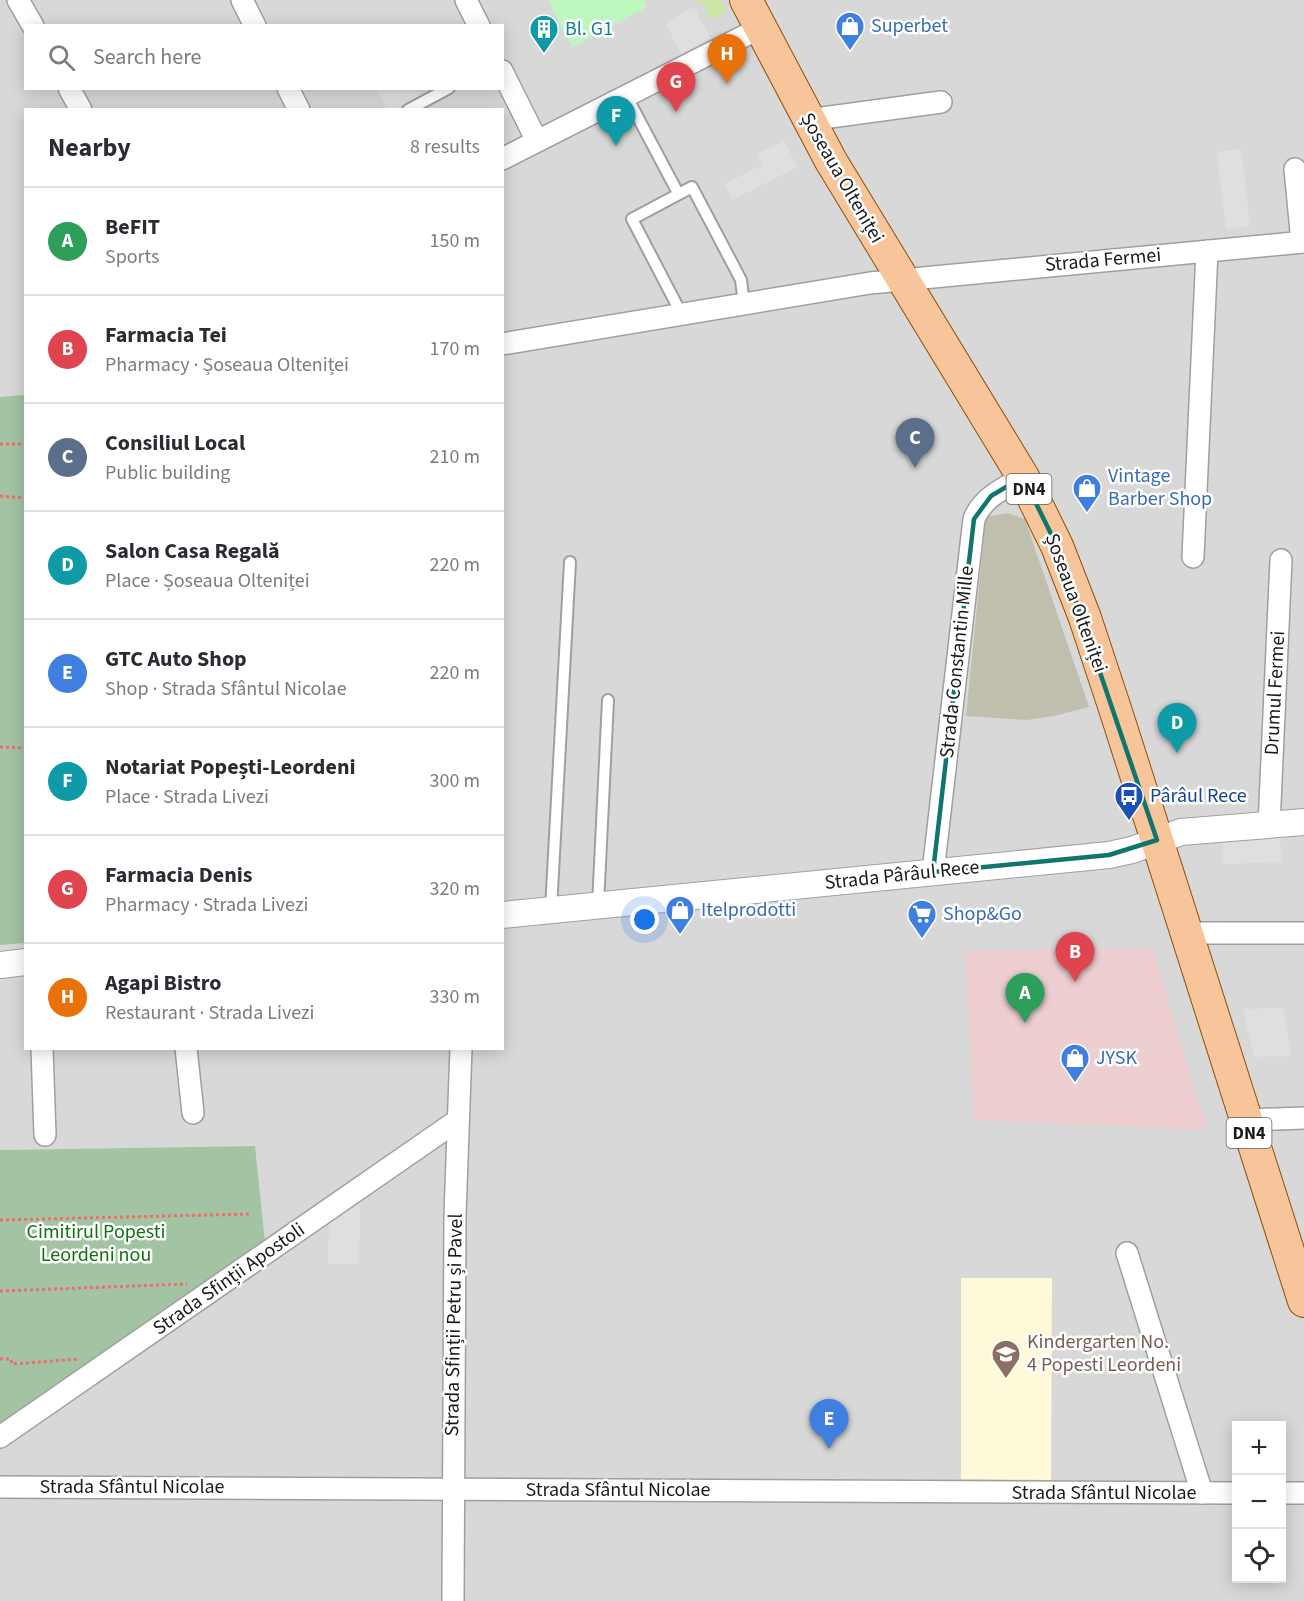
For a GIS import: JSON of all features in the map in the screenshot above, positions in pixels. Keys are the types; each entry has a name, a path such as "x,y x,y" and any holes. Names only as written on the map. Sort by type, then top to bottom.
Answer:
{"main road":[{"name":"Șoseaua Olteniței","path":"746,0 808,120 901,279 1023,477 1057,546 1076,594 1157,840 1302,1292"}],"street":[{"path":"18,0 32,24"},
{"path":"242,0 254,24"},
{"path":"466,0 478,24"},
{"path":"504,158 760,28"},
{"path":"504,75 537,141"},
{"path":"70,90 80,108"},
{"path":"289,90 298,108"},
{"path":"808,120 941,102"},
{"path":"1295,169 1303,242"},
{"name":"Strada Fermei","path":"504,344 901,279 1303,242"},
{"path":"1193,557 1207,251"},
{"name":"Strada Constantin Mille","path":"933,872 974,519 984,501 1023,477"},
{"name":"Drumul Fermei","path":"1269,825 1281,560"},
{"path":"1157,840 1181,832 1304,822"},
{"name":"Strada Pârâul Rece","path":"504,915 1109,855 1132,850 1157,840"},
{"path":"1186,933 1304,933"},
{"path":"0,965 24,962"},
{"path":"42,1050 45,1135"},
{"path":"186,1050 192,1113"},
{"name":"Strada Sfinții Petru și Pavel","path":"453,1601 452,1489 461,1050"},
{"path":"1245,1120 1304,1119"},
{"name":"Strada Sfinții Apostoli","path":"0,1437 458,1120"},
{"path":"1127,1253 1202,1493"},
{"name":"Strada Sfântul Nicolae","path":"0,1487 1232,1493"},
{"path":"1286,1493 1304,1493"}],"lane":[{"path":"412,108 445,90"},
{"path":"626,96 678,194"},
{"path":"682,315 632,219 692,187 741,280 744,304"},
{"path":"551,909 570,562"},
{"path":"598,905 608,700"}],"path":[{"path":"0,444 24,444"},
{"path":"0,496 24,498"},
{"path":"0,747 24,748"},
{"path":"0,1220 250,1214"},
{"path":"0,1291 195,1283"},
{"path":"0,1359 11,1359 12,1364 81,1359"}],"highlighted area":[{"path":"1023,477 1057,546 1157,840 1109,855 933,872 974,519 991,496"}],"shaded area":[{"path":"0,0 1304,0 1304,1601 0,1601 0,1428 255,1146 0,1150"},
{"path":"694,7 710,38 681,53 665,23"},
{"path":"377,90 417,90 423,102 410,108 386,108"},
{"path":"784,141 797,167 733,200 725,184 762,165 757,154"},
{"path":"1241,149 1250,226 1226,229 1217,152"},
{"path":"1008,513 1025,519 1089,707 1027,720 966,716 986,517"},
{"path":"1280,834 1281,862 1223,864 1222,836"},
{"path":"1152,947 1207,1130 974,1120 965,951"},
{"path":"1284,1008 1291,1056 1254,1057 1243,1009"},
{"path":"360,1204 359,1264 328,1264 329,1219"},
{"name":"Kindergarten No. 4 Popesti Leordeni","path":"961,1278 1052,1278 1051,1480 961,1479"}],"green space":[{"path":"548,0 643,0 647,7 572,47"},
{"path":"696,0 720,0 727,12 712,19 703,4"},
{"path":"24,395 24,943 0,945 0,397"},
{"name":"Cimitirul Popesti Leordeni nou","path":"255,1146 265,1243 0,1428 0,1150"}],"place":[{"name":"Superbet","path":"850,52"},
{"name":"Bl. G1","path":"544,54"},
{"name":"Agapi Bistro","path":"727,84"},
{"name":"Farmacia Denis","path":"676,112"},
{"name":"Notariat Popești-Leordeni","path":"616,146"},
{"name":"Consiliul Local","path":"915,468"},
{"name":"Vintage Barber Shop","path":"1087,514"},
{"name":"Salon Casa Regală","path":"1177,753"},
{"name":"Pârâul Rece","path":"1129,822"},
{"name":"Itelprodotti","path":"680,936"},
{"name":"Shop&Go","path":"922,940"},
{"name":"Farmacia Tei","path":"1075,982"},
{"name":"BeFIT","path":"1025,1023"},
{"name":"JYSK","path":"1075,1084"},
{"name":"Kindergarten No. 4 Popesti Leordeni","path":"1006,1380"},
{"name":"GTC Auto Shop","path":"829,1449"}]}
